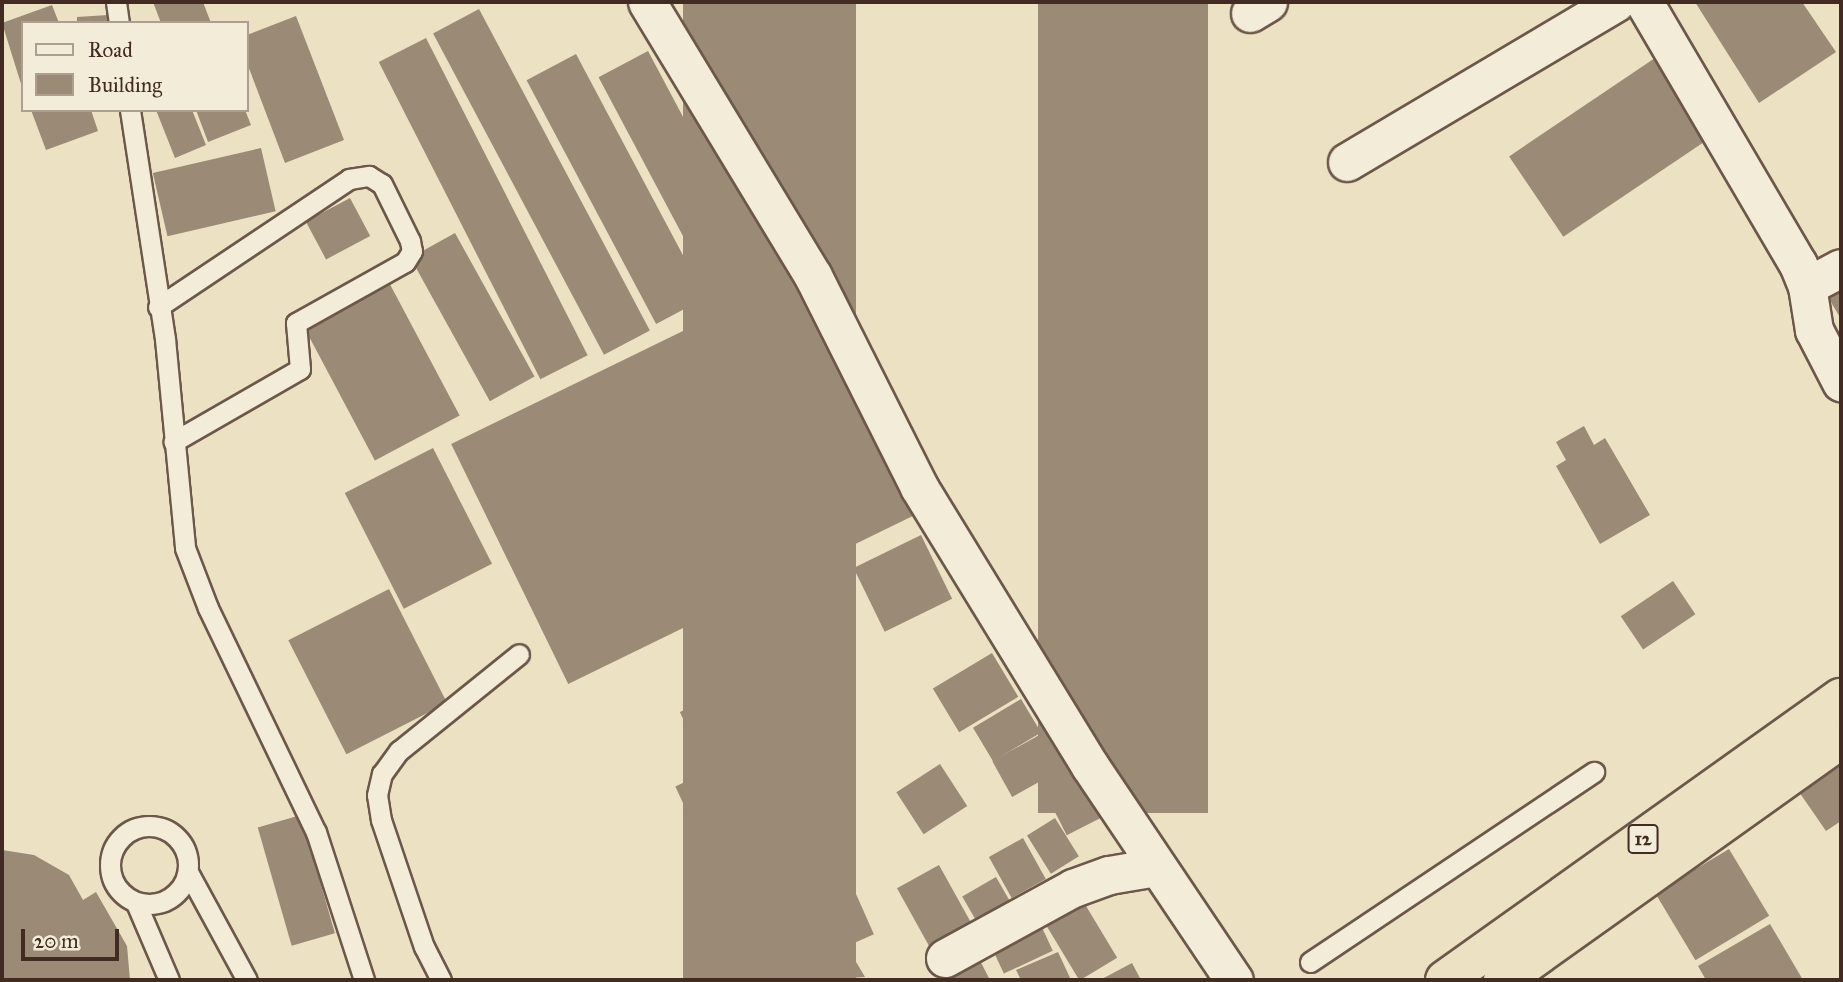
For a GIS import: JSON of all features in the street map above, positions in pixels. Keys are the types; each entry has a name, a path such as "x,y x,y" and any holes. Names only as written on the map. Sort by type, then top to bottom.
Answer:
{"highway":[{"name":"12","path":"1445,980 1502,967 1827,735 1841,698"}],"street":[{"path":"647,2 813,276 919,487 1156,867 1234,980"},
{"path":"1347,162 1616,2"},
{"path":"1644,2 1807,286 1814,330 1841,382"},
{"path":"1807,286 1841,268"},
{"path":"945,958 1073,888 1109,875 1156,867"}],"lane":[{"path":"116,2 119,21"},
{"path":"130,112 158,307 185,548 213,620 316,832 364,980"},
{"path":"158,307 349,179 369,176 382,184 410,241 412,251 405,262 296,323 300,369 173,442"},
{"path":"441,980 424,947 381,820 377,795 382,774 399,751 519,654"},
{"path":"1310,962 1594,772"},
{"path":"169,980 136,903 116,886 110,859 123,836 135,829 162,828 174,835 183,845 188,872 247,980"},
{"path":"136,903 163,902 184,884 188,872"}],"building":[{"path":"153,2 203,2 210,21 160,21"},
{"path":"683,2 856,2 856,980 683,980"},
{"path":"1038,2 1208,2 1208,813 1038,813"},
{"path":"1695,2 1802,2 1836,52 1759,103"},
{"path":"52,5 58,21 21,21 21,84 2,23"},
{"path":"479,9 650,330 604,355 433,33"},
{"path":"108,15 109,21 77,21 77,17"},
{"path":"296,16 344,140 285,163 248,66 248,35"},
{"path":"426,38 588,355 540,379 379,62"},
{"path":"648,51 764,269 715,295 599,77"},
{"path":"576,54 706,298 656,324 527,80"},
{"path":"1655,58 1709,138 1563,237 1509,156"},
{"path":"32,112 92,112 98,131 46,150"},
{"path":"157,112 193,112 206,145 175,158"},
{"path":"197,112 246,112 251,125 208,142"},
{"path":"261,148 276,211 167,236 153,173"},
{"path":"350,198 370,236 326,259 306,221"},
{"path":"455,233 535,376 490,401 410,258"},
{"path":"808,270 925,510 568,684 451,444"},
{"path":"385,275 460,415 375,460 300,320"},
{"path":"1841,282 1841,319 1825,292"},
{"path":"1584,426 1594,445 1605,438 1650,515 1600,544 1556,466 1566,460 1556,442"},
{"path":"433,448 492,564 404,609 345,493"},
{"path":"921,535 952,599 885,632 854,568"},
{"path":"1673,581 1695,614 1643,649 1621,616"},
{"path":"389,589 447,703 346,754 288,640"},
{"path":"992,653 1018,697 959,732 933,689"},
{"path":"727,690 751,741 704,763 680,712"},
{"path":"1021,699 1041,732 993,761 973,728"},
{"path":"1043,733 1063,769 1012,797 992,761"},
{"path":"756,749 783,808 703,846 675,787"},
{"path":"1841,756 1841,821 1826,831 1795,786"},
{"path":"940,764 967,806 924,834 896,792"},
{"path":"1081,764 1107,815 1067,835 1041,784"},
{"path":"823,812 853,869 795,899 765,843"},
{"path":"301,815 335,933 292,946 258,827"},
{"path":"1055,818 1079,856 1051,874 1027,835"},
{"path":"1023,838 1046,879 1012,898 989,857"},
{"path":"1729,849 1769,916 1695,960 1655,893"},
{"path":"2,850 34,855 69,875 83,900 96,892 127,946 130,980 2,980"},
{"path":"939,865 973,927 931,950 897,888"},
{"path":"996,877 1016,912 982,931 962,896"},
{"path":"1077,891 1117,958 1079,980 1039,914"},
{"path":"856,894 874,934 819,959 801,918"},
{"path":"793,916 817,965 787,980 781,980 758,933"},
{"path":"1038,919 1053,951 1004,974 989,942"},
{"path":"1770,924 1803,980 1706,980 1698,966"},
{"path":"849,950 865,977 809,980 806,976"},
{"path":"975,951 990,980 941,980 936,971"},
{"path":"1058,952 1071,980 1021,980 1016,970"},
{"path":"1132,963 1141,980 1100,980"}]}
